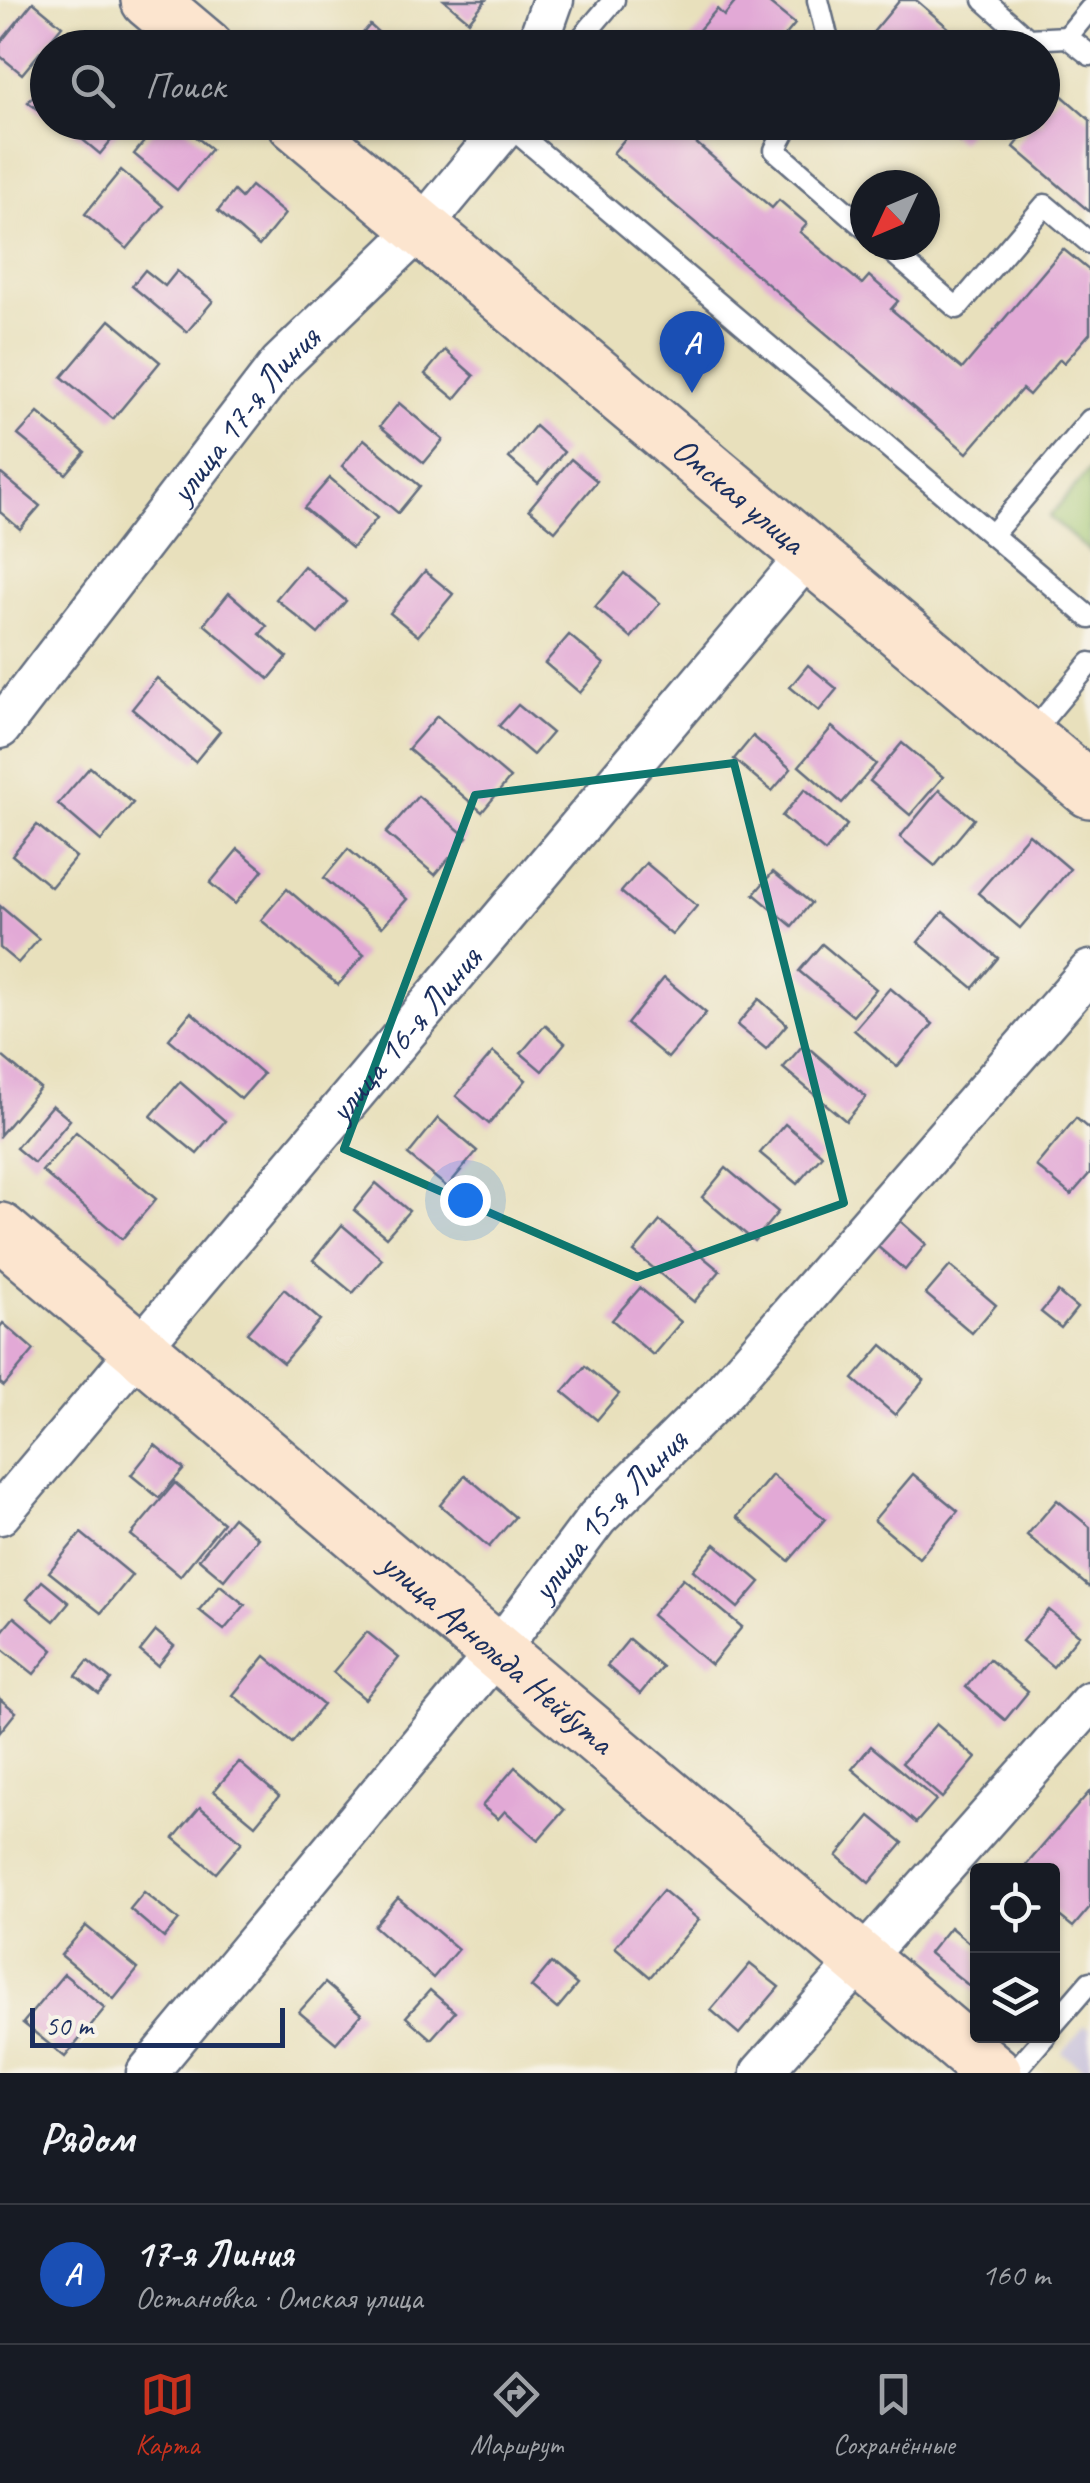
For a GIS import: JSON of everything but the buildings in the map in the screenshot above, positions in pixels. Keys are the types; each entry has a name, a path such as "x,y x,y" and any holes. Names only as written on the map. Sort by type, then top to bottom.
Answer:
{"street":[{"path":"150,0 185,30"},
{"path":"542,30 553,0"},
{"name":"Омская улица","path":"316,140 1090,790"},
{"name":"улица 17-я Линия","path":"0,728 280,364 421,228 495,140"},
{"name":"улица 16-я Линия","path":"0,1514 809,554"},
{"name":"улица 15-я Линия","path":"147,2073 496,1653 597,1518 718,1397 1090,971"},
{"name":"улица Арнольда Нейбута","path":"0,1232 994,2073"},
{"path":"761,2073 1090,1702"}],"lane":[{"path":"588,30 614,0"},
{"path":"818,0 826,30"},
{"path":"984,0 1018,30"},
{"path":"1067,37 1090,9"},
{"path":"1060,37 1067,37 1090,56"},
{"path":"529,140 1090,618"},
{"path":"780,140 774,150 850,215"},
{"path":"901,260 957,308 1045,205 1090,243"},
{"path":"992,535 1090,420"},
{"path":"1028,737 1090,662"},
{"path":"1060,2017 1090,1982"},
{"path":"1013,2073 1039,2043"}],"highlighted area":[{"path":"734,763 844,1203 637,1277 344,1149 475,795"}],"shaded area":[{"path":"1085,2025 1090,2029 1090,2073 1062,2053"}],"green space":[{"path":"1090,469 1090,552 1049,517"}],"place":[{"name":"17-я Линия","path":"692,393"}]}
